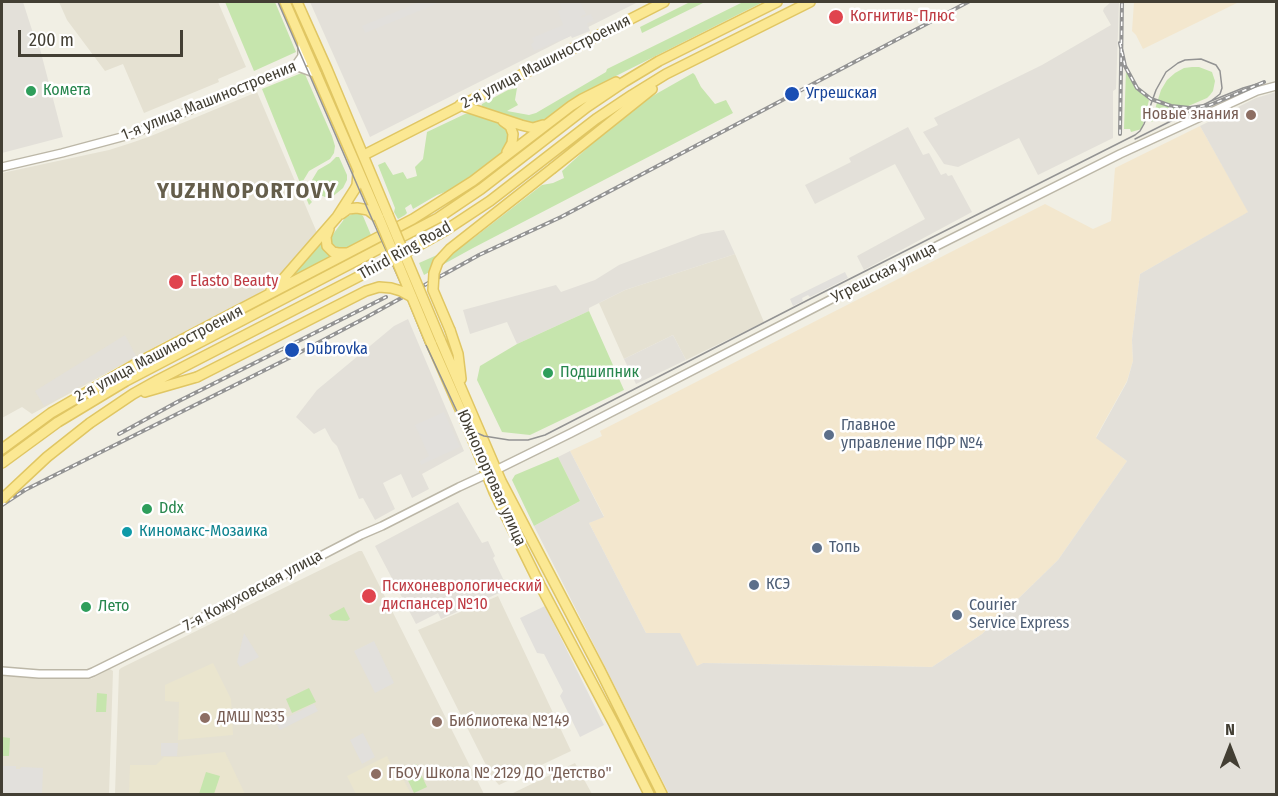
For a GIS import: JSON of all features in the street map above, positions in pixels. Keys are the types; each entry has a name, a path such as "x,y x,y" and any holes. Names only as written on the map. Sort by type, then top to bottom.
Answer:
{"main road":[{"name":"Южнопортовая улица","path":"285,2 358,171 383,217 468,415 662,795"},
{"name":"Южнопортовая улица","path":"297,2 364,155 376,186 383,217 412,297 464,393 468,415 486,474 540,585 649,795"},
{"name":"2-я улица Машиностроения","path":"364,155 664,2"},
{"name":"Third Ring Road","path":"2,463 47,429 126,381 438,218 481,189 587,107 624,82 659,61 777,2"},
{"name":"Third Ring Road","path":"2,500 47,457 111,408 158,380 446,230 490,201 604,113 649,84 810,2"},
{"name":"2-я улица Машиностроения","path":"2,451 51,413 141,361 255,303 445,200 582,99 659,61"},
{"path":"464,393 458,354 434,290 434,273 438,262 450,249 637,99 690,62"},
{"path":"460,105 521,126 533,128 547,123"},
{"path":"498,118 510,126 513,134 511,147 503,157"},
{"path":"376,186 373,157 378,148"},
{"path":"349,149 364,155 358,171 357,185 326,237 327,246 333,252 338,254 354,250"},
{"path":"255,303 277,286 335,220 348,209 364,209 383,217"},
{"path":"111,408 145,392 197,377 366,291 379,287 391,288 412,297"},
{"path":"2,451 47,429"}],"street":[{"path":"302,40 302,53 295,66 317,74"},
{"path":"315,40 314,53 310,60 320,63 327,69"},
{"name":"1-я улица Машиностроения","path":"2,167 133,134 310,60"},
{"name":"Угрешская улица","path":"496,470 1110,159 1257,91 1276,86"},
{"name":"7-я Кожуховская улица","path":"2,671 49,674 93,672 361,535 496,470"}],"shaded area":[{"path":"2,2 23,2 40,49 63,137 2,153"},
{"path":"59,2 218,2 246,67 218,79 219,82 144,113 123,64 105,71 67,20"},
{"path":"310,2 638,2 370,137"},
{"path":"420,2 441,2 365,33 362,26"},
{"path":"559,2 580,2 586,14 581,18 591,14 594,21 587,23 590,31 534,51 531,44 534,42 532,38 563,25 558,11 562,9"},
{"path":"1111,2 1119,2 1116,89 1113,91 1113,138 1038,175 1019,138 958,167 944,164 923,132 938,125 934,118 1042,65 1111,25 1103,11"},
{"path":"1134,2 1239,2 1143,49 1132,31"},
{"path":"257,92 318,235 272,285 247,300 160,344 32,414 22,407 2,418 2,173 109,150 151,136"},
{"path":"1276,92 1276,794 669,794 534,526 580,501 558,457 570,451 604,517 589,523 646,633 680,633 697,666 703,663 932,667 982,634 1058,560 1127,461 1096,438 1127,382 1133,361 1132,340 1140,274 1248,212 1200,126 1256,98"},
{"path":"1200,126 1249,212 1140,274 1132,340 1133,361 1127,381 1096,437 1127,461 1058,560 982,634 932,667 703,663 697,666 646,633 589,523 604,516 570,451 602,436 600,431 1045,204 1093,229 1111,221 1115,168"},
{"path":"908,127 923,155 929,153 941,175 946,173 948,176 952,175 972,212 864,270 857,256 925,219 895,164 815,204 805,185 851,162 849,158"},
{"path":"724,230 735,254 625,290 589,308 589,311 517,344 507,322 470,334 463,310 556,285 561,292 595,280 619,265 701,234"},
{"path":"735,254 764,322 686,360 673,335 624,359 599,303 625,290"},
{"path":"845,272 848,278 810,297 808,295 802,298 803,301 793,306 790,299"},
{"path":"408,319 464,451 422,474 429,489 412,498 401,474 383,483 395,509 375,520 363,498 359,499 337,446 325,428 314,434 296,417 317,390 394,326"},
{"path":"125,335 136,356 44,406 35,391"},
{"path":"673,335 686,360 636,384 624,359"},
{"path":"444,412 460,447 421,465 420,461 429,456 415,425"},
{"path":"458,502 482,543 488,541 495,556 493,558 508,589 441,619 438,613 416,624 375,546"},
{"path":"362,551 484,794 115,794 119,670 121,668"},
{"path":"498,596 571,751 499,785 492,777 418,630"},
{"path":"545,606 604,725 580,737 560,696 563,691 544,654 537,653 520,618"},
{"path":"244,633 259,657 240,667 237,662"},
{"path":"374,641 394,683 375,693 354,651"},
{"name":"ДМШ №35","path":"213,663 231,699 233,735 178,740 179,702 165,701 165,685"},
{"path":"110,669 113,671 109,794 2,794 2,675 91,679"},
{"path":"314,704 318,711 280,730 276,723"},
{"path":"363,733 375,757 362,764 350,740"},
{"path":"161,743 178,743 177,756 161,756"},
{"path":"225,752 245,794 129,794 130,765 156,765 164,757"},
{"name":"ГБОУ Школа № 2129 ДО \"Детство\"","path":"387,756 394,771 398,769 411,794 356,794 347,776"},
{"path":"575,763 592,794 511,794"},
{"path":"2,766 16,766 16,769 21,767 43,768 42,794 2,794"}],"green space":[{"path":"225,2 275,2 296,52 254,71"},
{"path":"690,2 705,2 642,33 640,27"},
{"path":"743,2 763,2 608,80 541,122 533,124 516,120 481,107 482,104 508,90 517,88 515,100 518,105 507,111 529,115 536,113 606,72 607,69"},
{"path":"1192,67 1212,72 1215,81 1213,91 1207,98 1151,122 1161,90 1167,80 1184,68"},
{"path":"1126,69 1137,88 1149,100 1142,129 1131,132 1130,129 1124,129"},
{"path":"304,72 335,146 330,159 309,171 303,181 303,188 312,202 309,205 262,89"},
{"path":"693,73 715,104 726,100 733,113 424,275 419,263 471,240 542,185 564,178 562,171 608,129 649,98"},
{"path":"472,113 503,125 508,130 509,138 505,150 471,178 453,189 413,209 411,204 405,208 407,213 398,219 378,165 385,162 393,175 403,172 407,179 417,176 415,167 423,159 427,132 465,114"},
{"path":"339,157 347,180 343,188 332,197 325,197 314,189 312,180 318,170"},
{"path":"354,213 360,213 363,216 371,235 348,247 338,248 332,244 331,237 345,218"},
{"path":"324,240 336,256 287,281"},
{"name":"Подшипник","path":"589,311 624,390 530,435 502,432 477,380 480,366 517,344"},
{"path":"558,457 580,501 534,526 512,480 515,475"},
{"path":"344,607 350,619 347,621 332,620 329,615"},
{"path":"309,688 316,702 292,713 286,699"},
{"path":"97,693 107,694 106,712 96,712"},
{"path":"2,737 10,738 9,756 2,756"},
{"path":"416,764 427,787 414,793 403,770"},
{"path":"206,772 220,776 214,794 199,794"}],"tram line":[{"path":"278,2 426,345 460,418 467,427 477,433 509,440 528,440 545,435 1135,135 1144,124 1156,90 1166,72 1178,63 1201,59 1216,65 1220,71 1222,88 1220,94 1211,101"},
{"path":"1135,139 1211,101 1264,82"}],"railway":[{"path":"2,505 25,490 295,355 479,255 561,217 968,2"},
{"path":"1120,134 1122,2"},
{"path":"1120,43 1125,66 1137,88 1151,99 1171,106 1190,108 1210,105 1264,82"},
{"path":"119,434 179,401 386,297"}],"place":[{"name":"Когнитив-Плюс","path":"836,17"},
{"name":"Комета","path":"31,91"},
{"name":"Угрешская","path":"792,94"},
{"name":"Новые знания","path":"1251,115"},
{"name":"Elasto Beauty","path":"176,282"},
{"name":"Dubrovka","path":"292,350"},
{"name":"Подшипник","path":"548,373"},
{"name":"Главное управление ПФР №4","path":"829,435"},
{"name":"Ddx","path":"147,509"},
{"name":"Киномакс-Мозаика","path":"127,532"},
{"name":"Топь","path":"817,548"},
{"name":"КСЭ","path":"754,585"},
{"name":"Психоневрологический диспансер №10","path":"369,596"},
{"name":"Лето","path":"86,607"},
{"name":"Courier Service Express","path":"957,615"},
{"name":"ДМШ №35","path":"205,718"},
{"name":"Библиотека №149","path":"437,722"},
{"name":"ГБОУ Школа № 2129 ДО \"Детство\"","path":"376,774"}],"district":[{"name":"YUZHNOPORTOVY","path":"247,192"}]}
